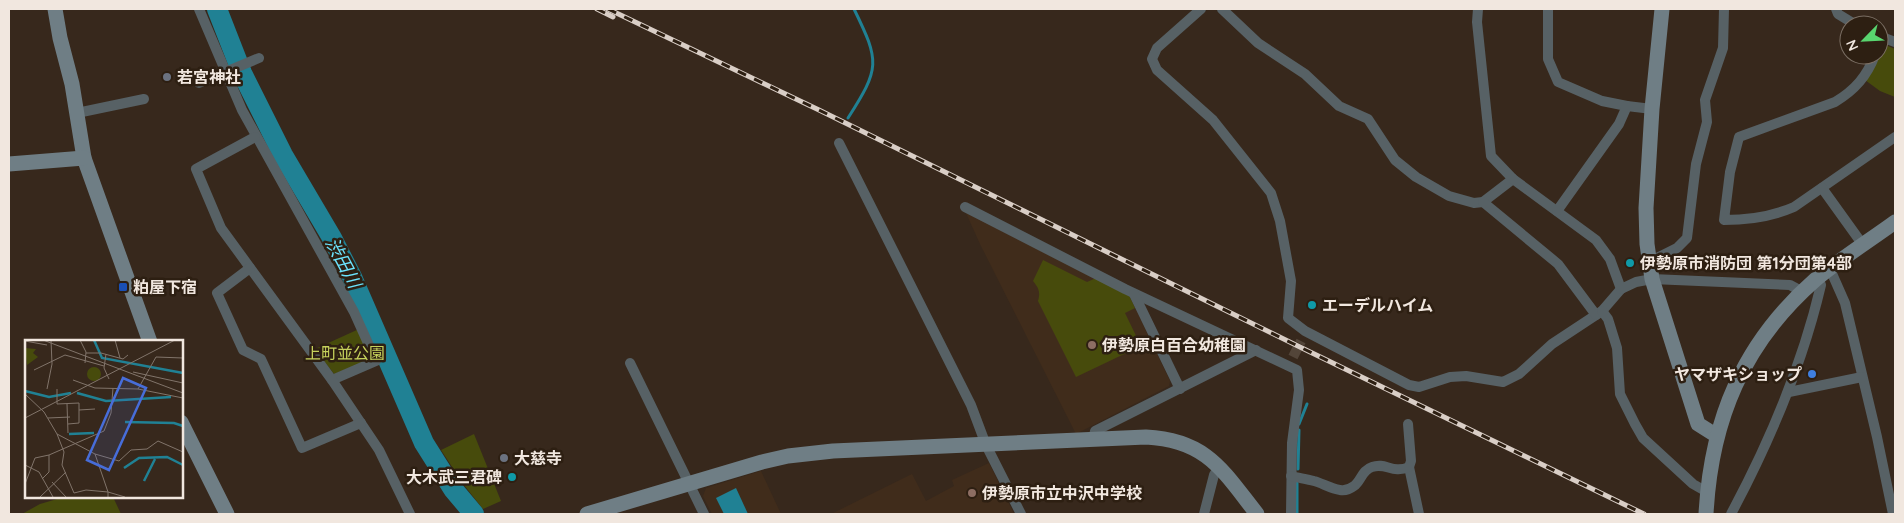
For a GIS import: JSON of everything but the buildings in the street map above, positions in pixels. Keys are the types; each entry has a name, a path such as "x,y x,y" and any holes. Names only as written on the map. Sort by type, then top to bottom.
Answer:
{"street":[{"path":"55,9 77,113 84,158 149,340"},
{"path":"199,9 242,110 350,304 376,361 332,380"},
{"path":"1201,9 1158,48 1152,58 1157,70 1180,88 1213,120 1272,193 1280,221 1291,281 1288,318 1303,336 1408,386 1419,387 1450,377 1466,376 1503,382 1519,374 1552,344 1599,313 1621,289 1643,280 1790,285 1803,292"},
{"path":"1222,9 1258,43 1304,74 1339,106 1368,119 1395,160 1416,178 1449,196 1474,203 1483,202 1513,179"},
{"path":"1478,9 1477,22 1491,156 1513,179 1596,240 1610,259 1621,289"},
{"path":"1548,9 1548,59 1558,82 1602,101 1652,109"},
{"path":"1662,9 1652,109 1646,208 1649,262 1652,279 1698,424 1716,436"},
{"path":"1649,262 1677,248 1687,238 1696,164 1707,122 1705,100 1723,48 1724,9"},
{"path":"199,83 258,58"},
{"path":"1872,65 1861,81 1835,102 1739,137 1730,172 1724,220 1749,220 1776,214 1794,207 1895,137"},
{"path":"77,113 144,99"},
{"path":"1557,211 1619,124 1627,106"},
{"path":"256,136 196,169 221,228 332,380 380,450 410,514"},
{"path":"840,143 971,405 986,445 1021,514"},
{"path":"9,164 84,158"},
{"path":"1822,188 1863,245"},
{"path":"1483,202 1558,264 1599,313 1608,319 1616,348 1620,394 1634,424 1643,438 1693,484 1707,492"},
{"path":"965,207 1134,294 1256,350 1291,361 1297,370 1299,390 1293,436 1291,514"},
{"path":"1706,514 1707,492 1716,436 1732,393 1749,359 1779,316 1803,292 1824,274 1895,222"},
{"path":"250,268 218,293 243,350 261,359 302,448 361,423"},
{"path":"1824,274 1845,303 1862,377 1892,488 1893,514"},
{"path":"1731,514 1748,483 1789,392 1812,325 1824,274"},
{"path":"1134,294 1180,389"},
{"path":"1093,440 1095,431 1256,350"},
{"path":"630,363 704,514"},
{"path":"1789,392 1862,377"},
{"path":"182,424 227,514"},
{"path":"1408,424 1411,461 1409,467 1418,514"},
{"path":"587,514 788,456 832,451 1146,437 1170,439 1207,455 1220,467 1257,514"},
{"path":"1292,476 1312,480 1340,490 1350,489 1358,483 1365,471 1372,467 1383,466 1393,470 1409,467"},
{"path":"1204,514 1214,475 1220,467"}],"shaded area":[{"name":"伊勢原白百合幼稚園","path":"966,213 1129,295 1170,381 1169,386 1076,434"},
{"name":"伊勢原市立中沢中学校","path":"989,463 1014,514 831,514 912,474 926,501 954,486 952,480"},
{"path":"761,471 781,514 712,514 703,496 706,488"}],"green space":[{"path":"1889,46 1895,49 1895,97 1880,91 1865,80 1872,65 1889,65"},
{"path":"1043,260 1087,282 1096,278 1129,295 1135,308 1125,313 1141,346 1076,377 1038,301 1038,290 1033,281"},
{"name":"上町並公園","path":"359,329 369,355 369,360 334,374 315,349"},
{"path":"474,434 501,501 483,509 464,485 441,450"},
{"path":"61,498 113,498 121,514 22,514 40,504"}],"water":[{"path":"736,488 748,514 724,514 716,498"}],"waterway":[{"name":"渋田川","path":"217,9 242,73 283,155 332,238 352,277 424,443 453,489 474,514"},
{"path":"848,118 866,87 873,65 869,41 854,9"},
{"path":"1299,424 1307,404"},
{"path":"1298,469 1299,430"},
{"path":"1297,483 1297,514"}],"tunnel":[{"path":"1293,357 1301,341"}],"railway":[{"path":"597,9 613,17"},
{"path":"608,9 819,110 1644,514"}],"place":[{"name":"若宮神社","path":"167,77"},
{"name":"伊勢原市消防団 第1分団第4部","path":"1630,263"},
{"name":"粕屋下宿","path":"123,287"},
{"name":"エーデルハイム","path":"1312,305"},
{"name":"伊勢原白百合幼稚園","path":"1092,345"},
{"name":"ヤマザキショップ","path":"1812,374"},
{"name":"大慈寺","path":"504,458"},
{"name":"大木武三君碑","path":"512,477"},
{"name":"伊勢原市立中沢中学校","path":"972,493"}]}
